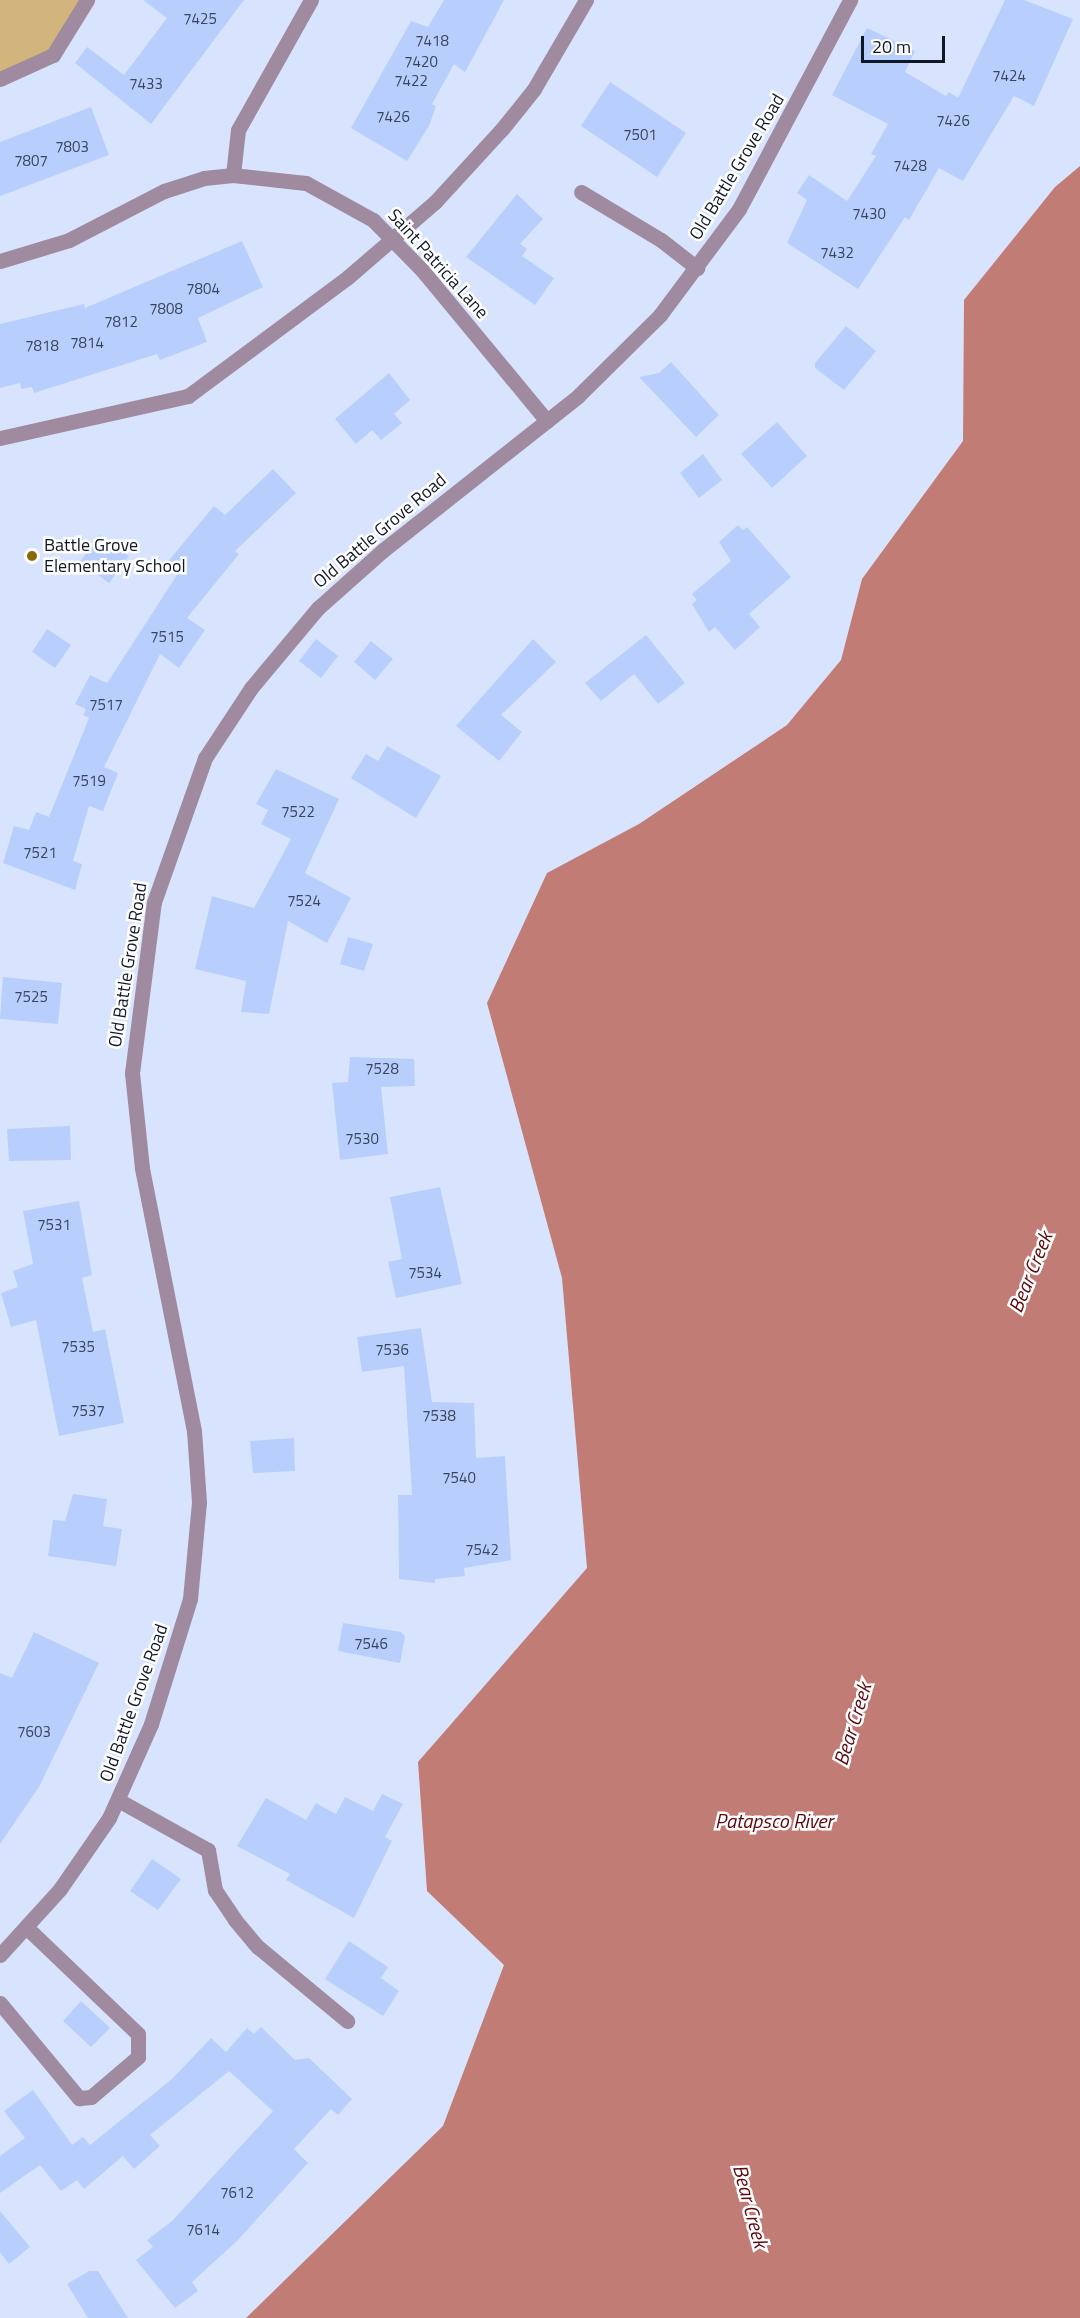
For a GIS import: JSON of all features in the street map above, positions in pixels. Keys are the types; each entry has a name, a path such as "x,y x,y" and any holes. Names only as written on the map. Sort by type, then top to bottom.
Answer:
{"street":[{"path":"0,79 53,55 87,0"},
{"path":"233,175 238,130 311,0"},
{"path":"0,438 188,396 391,239 435,202 527,97 586,0"},
{"name":"Old Battle Grove Road","path":"0,1955 27,1928 94,1842 118,1800 178,1648 190,1599 198,1502 194,1431 142,1168 132,1073 160,881 205,758 240,704 300,627 382,551 547,421 618,360 697,268 745,199 850,0"},
{"name":"Saint Patricia Lane","path":"0,261 69,240 164,191 204,178 233,175 306,183 347,202 391,239 547,421"},
{"path":"581,192 661,240 697,268"},
{"path":"118,1800 208,1850 215,1890 236,1920 258,1947 347,2021"},
{"path":"0,2002 79,2098 91,2097 138,2057 138,2034 27,1928"}],"shaded area":[{"path":"0,0 84,0 61,44 0,77"}],"water":[{"name":"Patapsco River","path":"1080,166 1080,2318 246,2318 443,2126 504,1965 427,1891 418,1762 587,1568 562,1278 487,1003 547,873 639,824 787,725 841,660 862,579 963,441 964,300 1055,187"}],"building":[{"path":"143,0 244,0 151,124 75,63 87,47 124,75 167,18"},
{"path":"444,0 504,0 465,72 454,64 432,104 436,106 429,126 407,161 351,128 411,21 428,27"},
{"path":"1005,0 1024,0 1073,19 1034,106 1014,96 963,181 939,168 909,220 905,217 858,289 787,243 807,200 797,193 809,175 847,201 876,156 871,154 888,124 832,95 867,28 915,51 905,72 946,96 949,92 958,98"},
{"path":"610,82 686,133 657,177 581,126"},
{"path":"91,107 109,155 0,196 0,142"},
{"path":"517,194 543,219 520,244 527,249 522,256 554,278 535,305 466,257"},
{"path":"242,241 263,287 198,318 207,342 160,360 157,354 34,393 32,387 21,389 20,383 0,388 0,324 84,304 85,308"},
{"path":"846,326 876,351 844,390 815,368 815,363"},
{"path":"671,362 719,415 696,437 639,377 659,373"},
{"path":"389,373 410,400 394,414 402,423 381,440 372,430 356,444 335,419"},
{"path":"777,422 807,456 772,488 741,454"},
{"path":"703,454 722,480 699,498 680,473"},
{"path":"273,469 296,493 235,551 239,554 187,618 205,630 179,668 160,654 104,767 118,773 103,811 89,806 73,861 82,864 75,890 3,863 14,826 29,830 36,812 49,817 89,718 83,715 86,709 75,704 90,675 107,683 177,575 165,565 214,506 225,515"},
{"path":"738,525 743,530 747,527 791,577 749,614 760,627 735,650 715,627 709,632 692,604 697,600 692,594 731,561 719,542"},
{"path":"99,535 129,556 109,583 80,562"},
{"path":"47,629 71,645 55,668 32,652"},
{"path":"646,635 685,683 658,704 634,674 601,701 585,683"},
{"path":"316,639 338,656 321,678 299,661"},
{"path":"533,639 556,662 501,715 522,732 499,761 456,726"},
{"path":"371,641 393,659 375,680 354,662"},
{"path":"387,746 441,776 416,818 351,778 366,754 378,761"},
{"path":"276,769 339,799 305,873 351,898 327,943 288,921 269,1014 241,1012 246,981 195,969 212,896 254,908 291,839 261,824 268,810 256,804"},
{"path":"348,937 373,944 364,971 340,964"},
{"path":"3,977 62,983 58,1024 0,1019"},
{"path":"350,1057 414,1059 415,1086 381,1087 388,1154 340,1160 332,1083 348,1082"},
{"path":"70,1126 71,1160 9,1161 7,1129"},
{"path":"440,1187 462,1284 396,1298 388,1262 402,1259 390,1197"},
{"path":"79,1201 92,1275 82,1278 93,1332 105,1329 124,1423 59,1436 36,1320 11,1327 1,1293 18,1287 13,1271 33,1264 23,1211"},
{"path":"421,1328 432,1402 474,1403 476,1458 505,1456 511,1560 464,1568 465,1576 435,1579 435,1583 399,1579 398,1495 412,1495 404,1366 362,1372 357,1337"},
{"path":"294,1438 295,1471 253,1473 250,1441"},
{"path":"73,1494 107,1499 103,1526 122,1529 116,1566 48,1556 53,1520 65,1521"},
{"path":"343,1623 401,1632 405,1636 400,1663 338,1651"},
{"path":"34,1632 99,1663 39,1787 0,1844 0,1673 12,1678"},
{"path":"382,1794 403,1804 385,1837 392,1841 354,1918 286,1880 290,1874 237,1846 266,1798 306,1820 316,1803 336,1814 345,1797 373,1811"},
{"path":"152,1859 181,1879 158,1910 130,1891"},
{"path":"349,1941 388,1967 381,1978 399,1991 383,2016 325,1979"},
{"path":"81,2001 110,2028 91,2047 63,2021"},
{"path":"261,2027 295,2060 309,2058 352,2099 338,2115 331,2109 294,2149 308,2163 237,2241 192,2282 198,2291 175,2308 136,2260 153,2247 147,2240 172,2221 273,2111 229,2071 150,2135 160,2146 134,2169 123,2156 84,2189 77,2180 61,2191 40,2165 0,2193 0,2156 25,2138 4,2111 33,2090 72,2145 83,2137 90,2145 172,2079 211,2038 226,2052 247,2028 254,2034"},
{"path":"0,2211 30,2247 9,2264 0,2252"},
{"path":"89,2271 98,2271 128,2318 88,2318 67,2284"}],"place":[{"name":"Battle Grove Elementary School","path":"32,556"}],"water label":[{"name":"Bear Creek","path":"1030,1272"},
{"name":"Bear Creek","path":"852,1724"},
{"name":"Bear Creek","path":"751,2206"}]}
